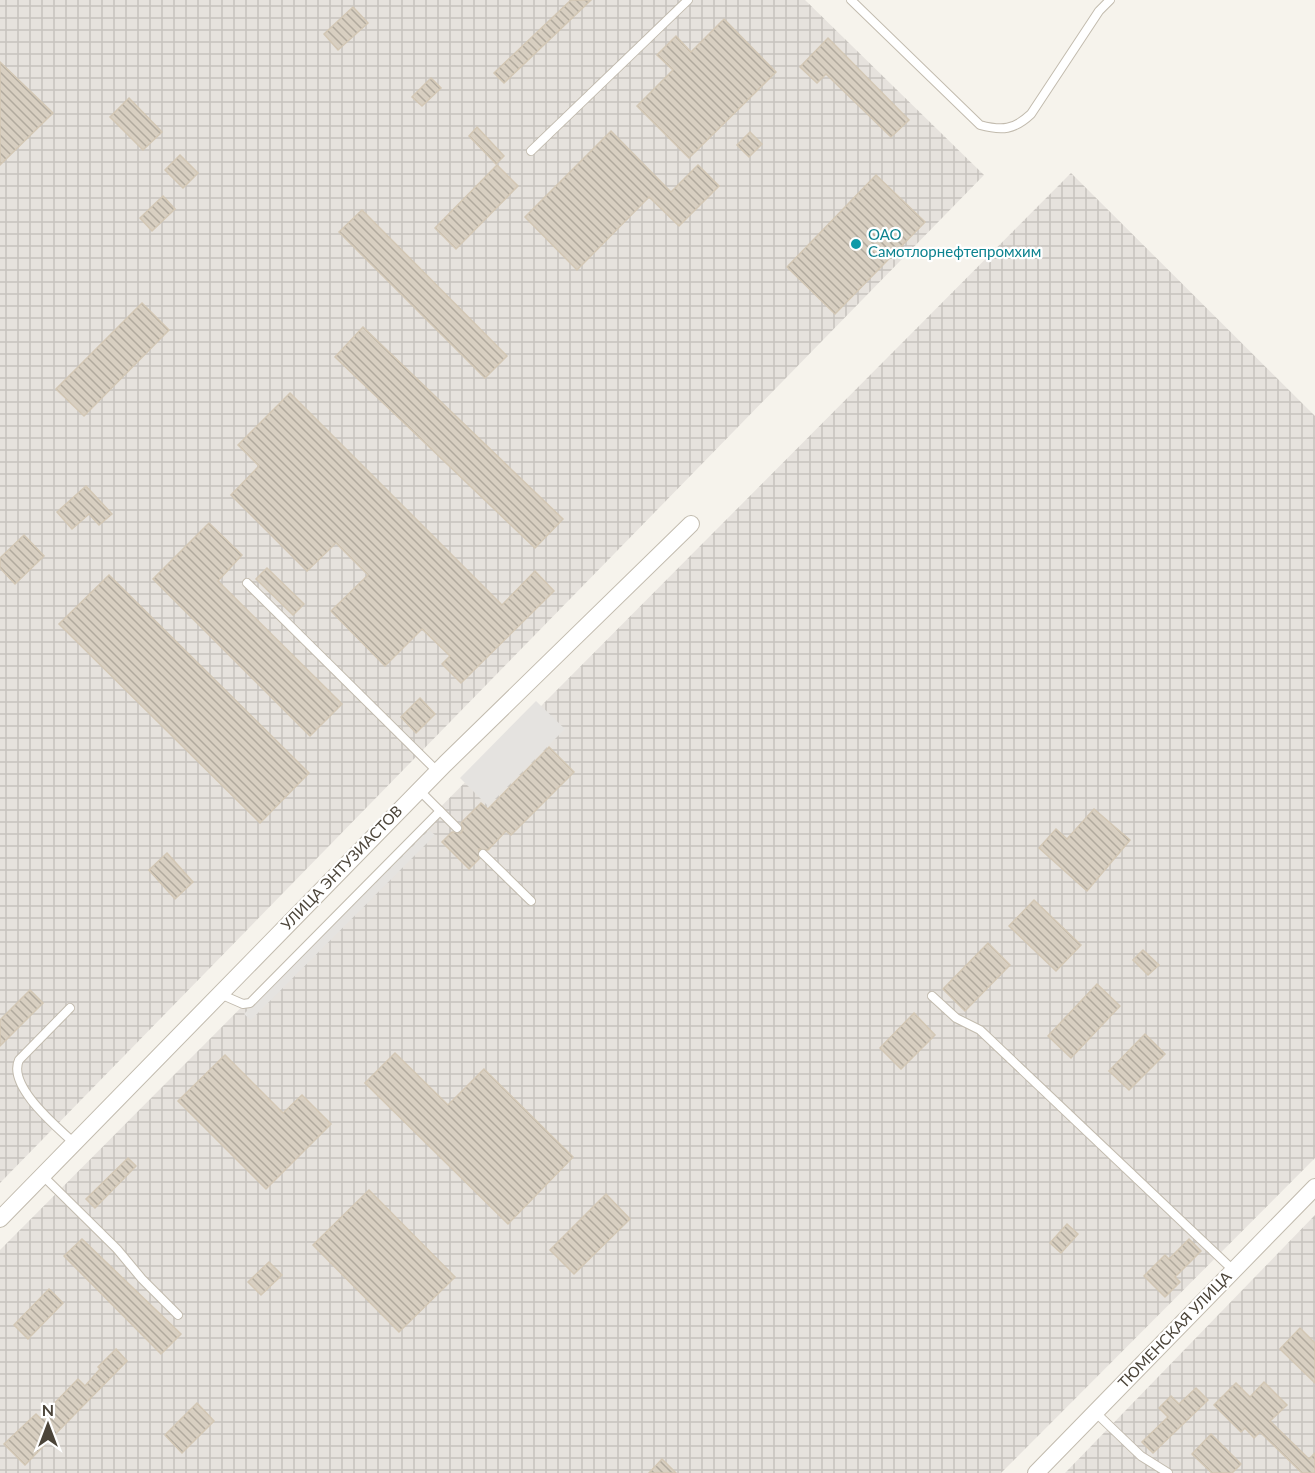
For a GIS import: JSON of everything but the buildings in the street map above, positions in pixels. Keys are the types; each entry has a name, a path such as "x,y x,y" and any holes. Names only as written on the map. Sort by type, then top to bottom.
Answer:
{"street":[{"name":"УЛИЦА ЭНТУЗИАСТОВ","path":"0,1219 437,771 691,524"},
{"name":"ТЮМЕНСКАЯ УЛИЦА","path":"1036,1473 1315,1187"}],"lane":[{"path":"531,151 688,0"},
{"path":"851,0 980,125 997,130 1017,127 1031,114 1099,11 1110,0"},
{"path":"248,583 437,771"},
{"path":"419,790 457,828"},
{"path":"220,994 243,1004 250,1003 440,811"},
{"path":"483,854 531,902"},
{"path":"932,996 956,1018 980,1030 1233,1270"},
{"path":"70,1008 18,1060 16,1066 18,1077 30,1098 74,1143"},
{"path":"43,1176 117,1249 142,1279 178,1315"},
{"path":"1095,1412 1141,1456 1167,1473"}],"shaded area":[{"path":"0,0 805,0 984,175 0,1183"},
{"path":"1071,173 1315,416 1315,1158 1001,1473 0,1473 0,1250"},
{"path":"536,701 565,729 488,806 460,778"},
{"path":"429,830 435,835 251,1020 244,1014"},
{"path":"1315,1215 1315,1473 1065,1473"}],"place":[{"name":"ОАО Самотлорнефтепромхим","path":"856,244"}]}
